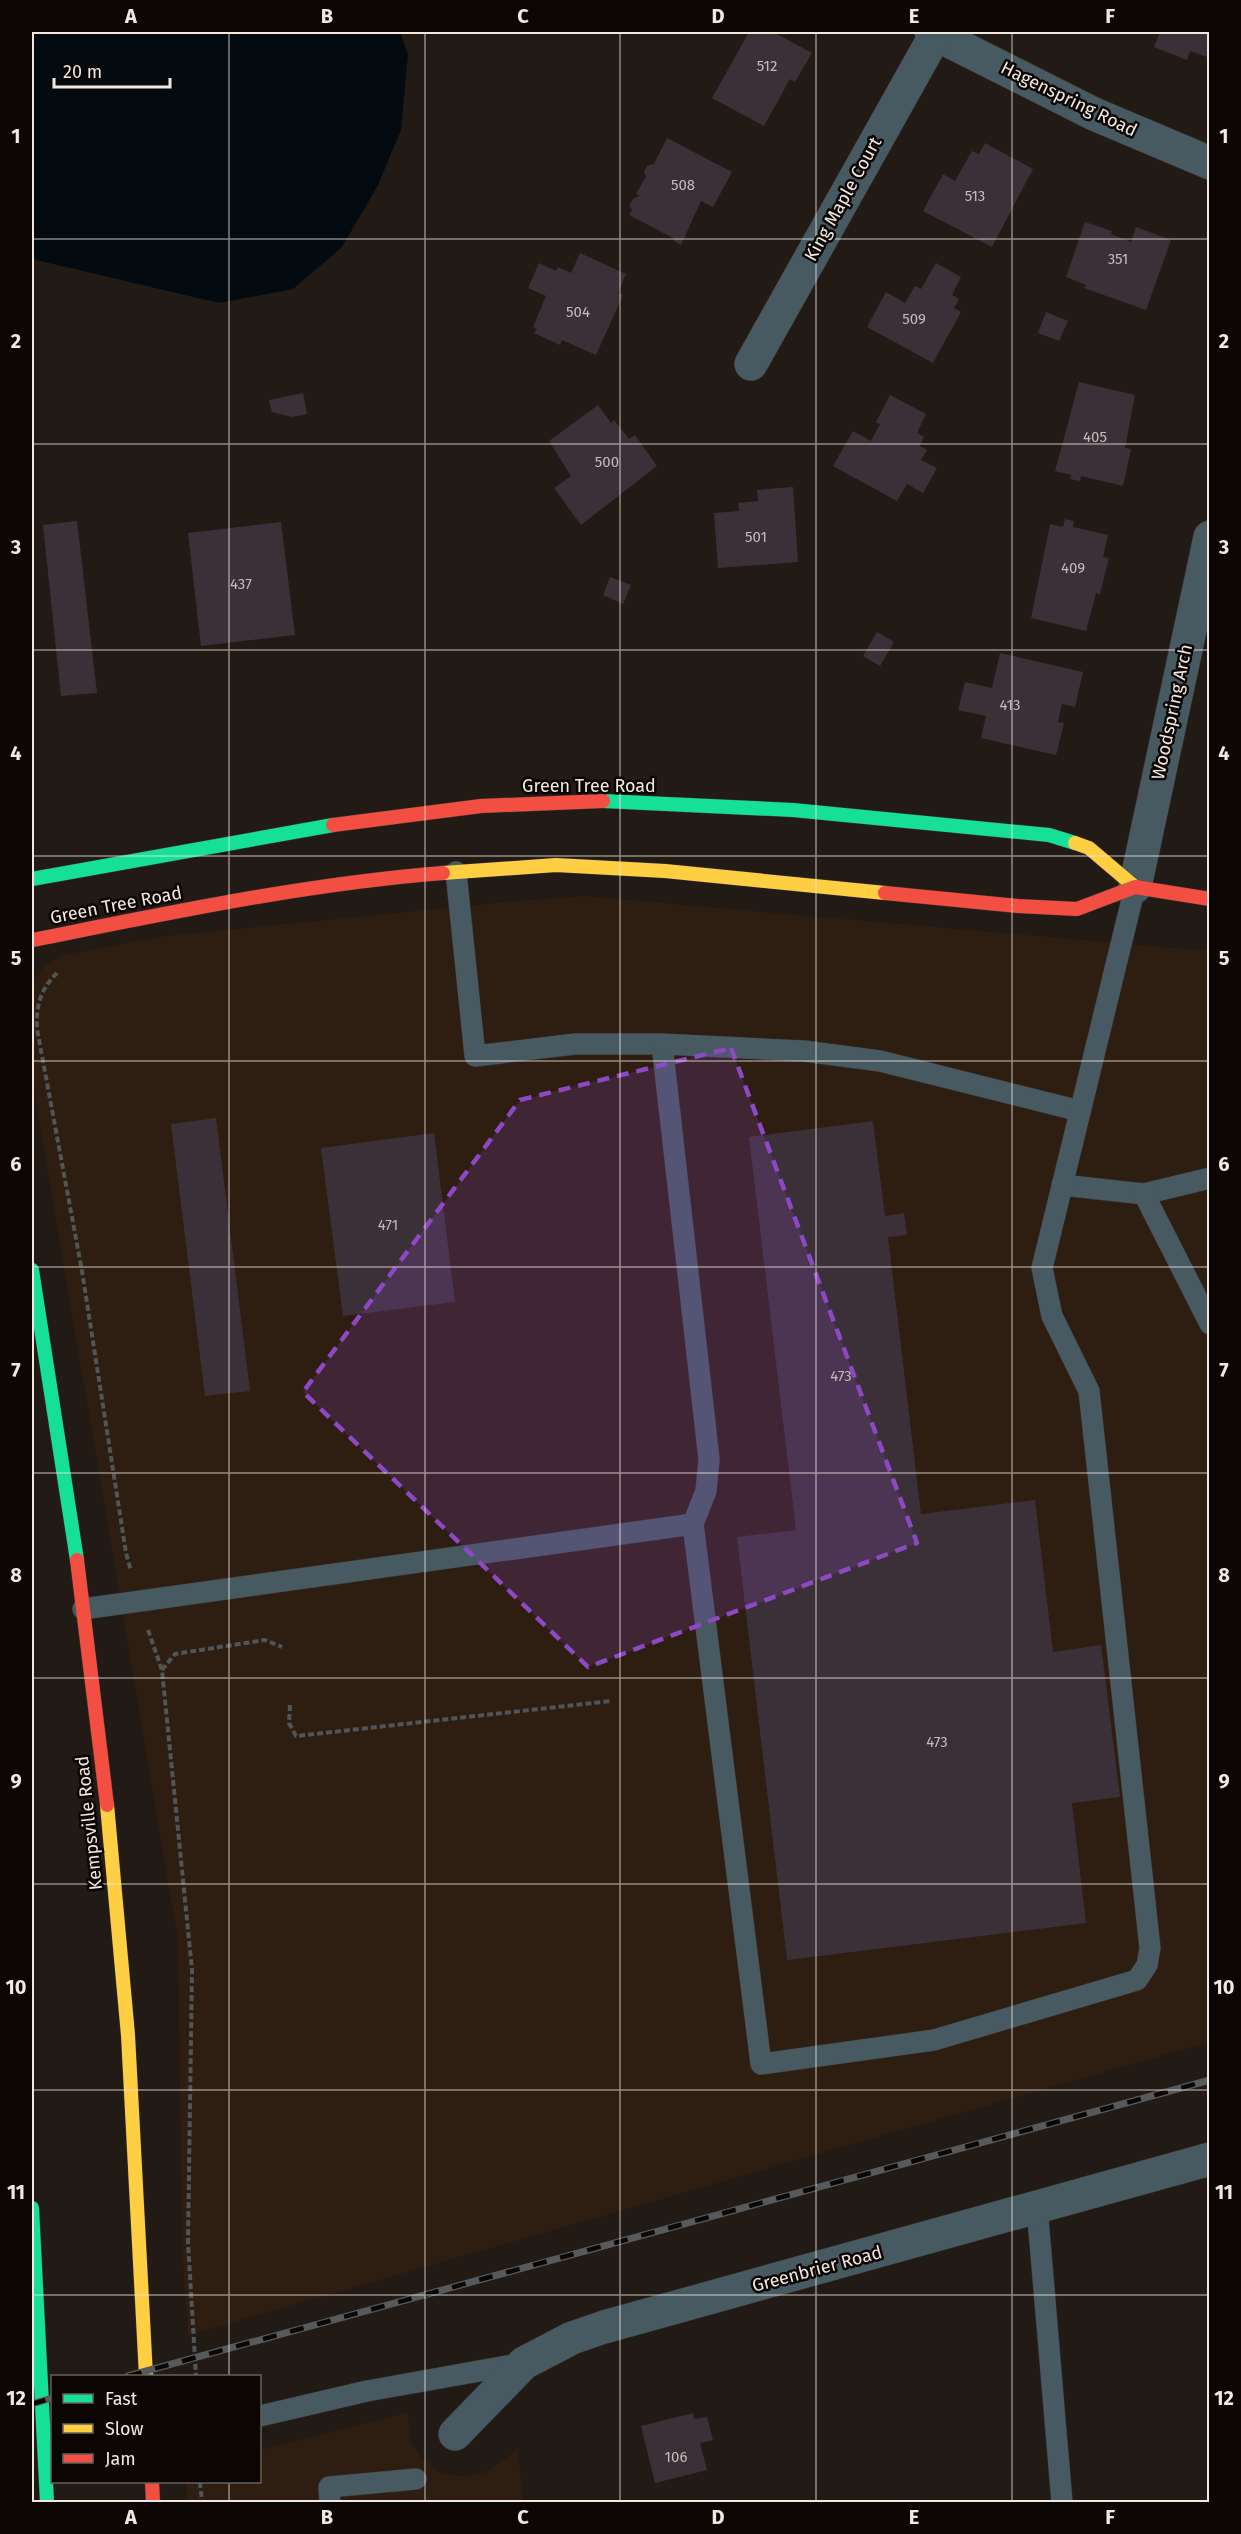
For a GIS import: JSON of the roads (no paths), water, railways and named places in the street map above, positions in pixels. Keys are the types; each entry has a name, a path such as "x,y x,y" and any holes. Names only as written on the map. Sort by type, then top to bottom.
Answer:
{"street":[{"name":"Hagenspring Road","path":"933,33 1094,114 1209,163"},
{"name":"King Maple Court","path":"751,363 933,33"},
{"name":"Woodspring Arch","path":"1135,887 1209,537"},
{"name":"Green Tree Road","path":"32,879 317,827 480,806 598,801 793,810 1049,835 1089,848 1135,887"},
{"name":"Green Tree Road","path":"32,940 258,895 393,876 556,865 665,871 1018,906 1077,909 1135,887 1209,899"},
{"name":"Kempsville Road","path":"32,1270 83,1609 124,1986 146,2375"},
{"name":"Greenbrier Road","path":"455,2434 524,2363 572,2338 604,2327 1209,2159"},
{"path":"32,2208 34,2283 47,2502"},
{"path":"152,2483 153,2502"}],"lane":[{"path":"456,872 475,1056 575,1044 662,1044 804,1051 880,1061 1080,1111"},
{"path":"662,1044 710,1460 706,1491 693,1524 761,2064 934,2040 1137,1980 1147,1965 1150,1948 1089,1391 1052,1316 1042,1268 1135,887"},
{"path":"1062,1185 1144,1194 1205,1185"},
{"path":"1144,1194 1209,1324"},
{"path":"83,1609 693,1524"},
{"path":"1037,2207 1062,2502"},
{"path":"261,2416 367,2391 524,2363"},
{"path":"330,2502 329,2487 416,2479"}],"railway":[{"path":"132,2375 1210,2080"},
{"path":"32,2404 51,2398"}]}
